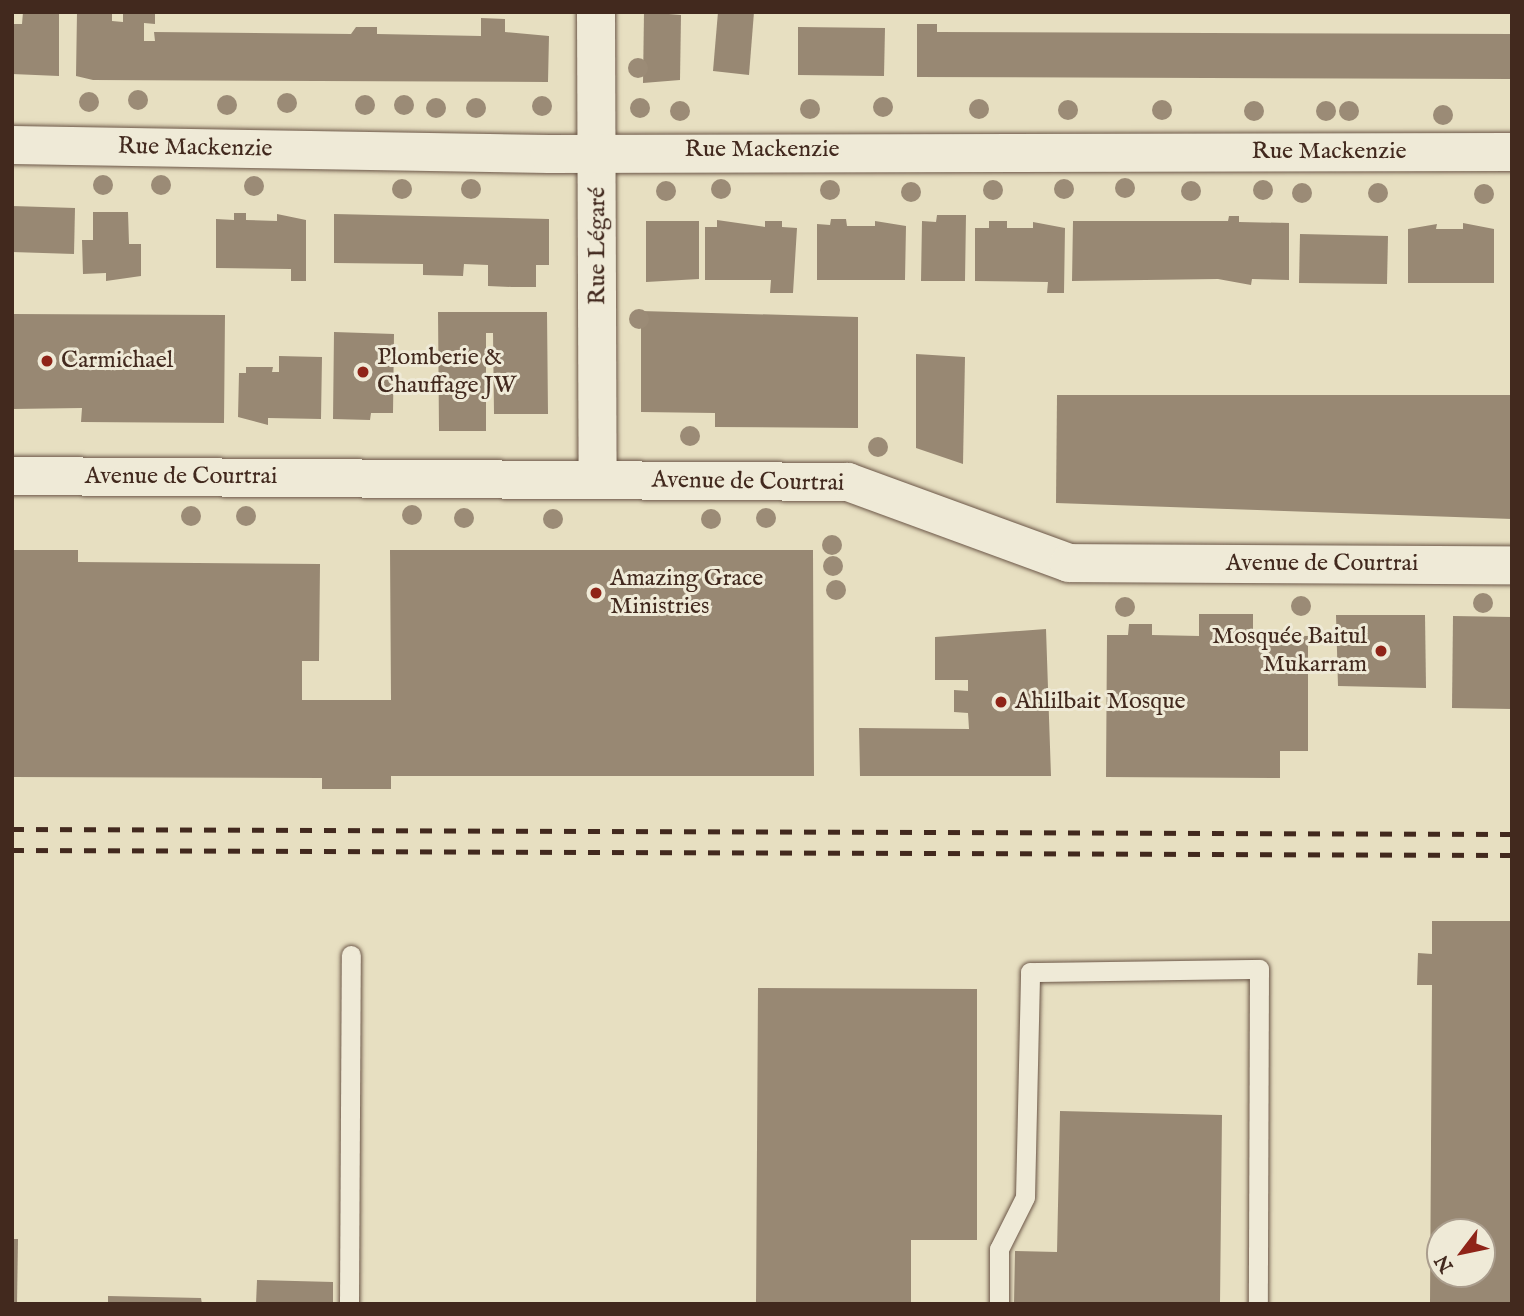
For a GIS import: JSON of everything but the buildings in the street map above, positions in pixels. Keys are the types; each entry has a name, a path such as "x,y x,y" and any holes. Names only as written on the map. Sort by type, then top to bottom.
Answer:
{"street":[{"name":"Rue Légaré","path":"596,12 598,479"},
{"name":"Rue Mackenzie","path":"12,145 597,150 1512,152"},
{"name":"Avenue de Courtrai","path":"12,476 848,482 1069,563 1512,565"}],"lane":[{"path":"349,1304 351,955"},
{"path":"999,1304 999,1249 1025,1197 1030,972 1259,969 1258,1304"}],"railway":[{"path":"12,829 1512,834"},
{"path":"12,850 1512,855"}],"place":[{"name":"Carmichael","path":"47,361"},
{"name":"Plomberie & Chauffage JW","path":"363,372"},
{"name":"Amazing Grace Ministries","path":"596,593"},
{"name":"Mosquée Baitul Mukarram","path":"1381,651"},
{"name":"Ahlilbait Mosque","path":"1001,702"}]}
